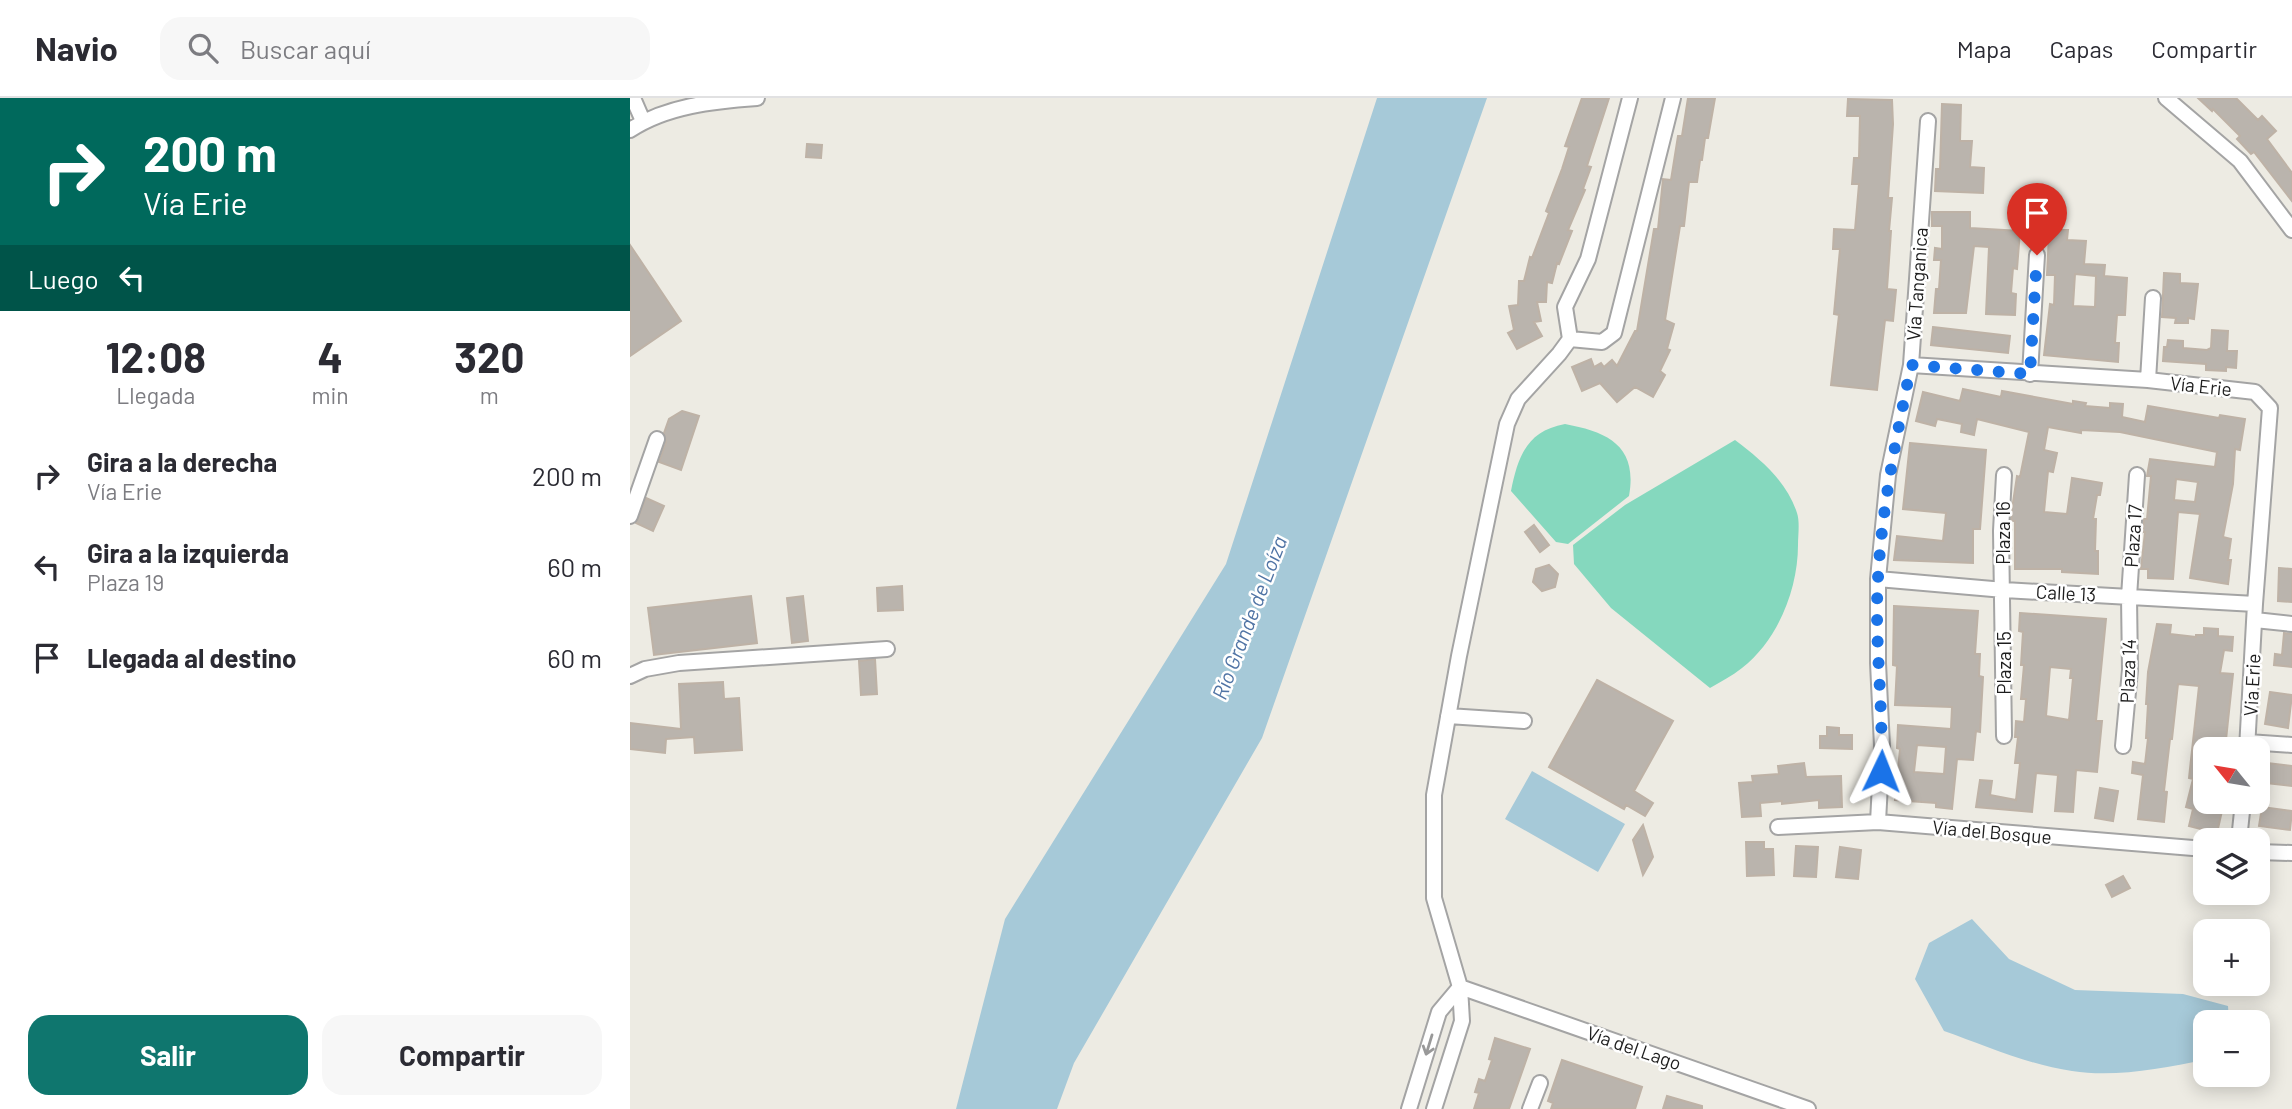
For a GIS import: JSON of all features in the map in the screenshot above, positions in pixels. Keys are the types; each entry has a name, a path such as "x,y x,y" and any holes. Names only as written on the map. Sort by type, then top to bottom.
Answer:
{"street":[{"path":"633,98 643,121"},
{"path":"630,130 643,121 709,102 757,98"},
{"path":"1434,1109 1462,1021 1460,988 1434,898 1434,794 1448,716 1507,424 1518,399 1570,339 1565,307 1588,259 1630,98"},
{"path":"1570,339 1602,342 1614,334 1673,98"},
{"path":"2166,98 2240,161 2292,230"},
{"name":"Vía Tanganica","path":"1878,822 1882,746 1878,579 1888,475 1911,365 1928,121"},
{"path":"2030,374 2037,255"},
{"path":"2148,380 2153,298"},
{"name":"Vía Erie","path":"1911,365 2148,380 2255,391 2270,408 2255,620"},
{"path":"630,516 657,439"},
{"name":"Plaza 16","path":"2004,475 2001,531 2004,590"},
{"name":"Plaza 17","path":"2129,597 2137,475"},
{"name":"Calle 13","path":"1878,579 2004,590 2255,604"},
{"name":"Plaza 15","path":"2004,590 2004,736"},
{"name":"Plaza 14","path":"2123,746 2130,670 2129,597"},
{"path":"2255,620 2292,624"},
{"name":"Via Erie","path":"2248,737 2255,620"},
{"path":"630,676 645,669 679,663 887,649"},
{"path":"1448,716 1524,721"},
{"path":"2270,745 2292,745"},
{"name":"Vía del Bosque","path":"1778,827 1878,822 2193,848"},
{"path":"2270,852 2292,853"},
{"path":"1409,1109 1439,1012 1460,988"},
{"name":"Vía del Lago","path":"1460,988 1808,1109"},
{"path":"1530,1109 1539,1083"}],"green space":[{"path":"1565,424 1607,437 1617,444 1629,465 1631,479 1629,496 1568,544 1556,542 1511,491 1526,447 1542,432"},
{"path":"1735,440 1772,472 1787,491 1798,520 1797,562 1784,612 1766,643 1742,668 1710,688 1611,608 1574,564 1573,545 1625,505"}],"water":[{"name":"Río Grande de Loíza","path":"1377,98 1487,98 1262,738 1074,1063 1057,1109 956,1109 1005,919 1226,564"},
{"path":"1532,771 1625,824 1598,872 1505,819"},
{"path":"1972,919 2009,959 2075,990 2183,994 2228,1006 2228,1010 2193,1010 2193,1062 2105,1073 2072,1071 2039,1064 1944,1031 1915,979 1929,943"}],"building":[{"path":"1582,98 1609,98 1587,166 1591,167 1583,189 1585,190 1568,230 1572,231 1559,264 1557,263 1552,283 1547,282 1546,302 1537,302 1541,321 1534,322 1542,336 1517,349 1508,333 1514,330 1509,306 1518,305 1519,281 1524,281 1530,257 1532,258 1549,213 1546,211 1562,169 1569,147 1565,146"},
{"path":"1688,98 1715,98 1697,182 1689,182 1684,226 1680,226 1665,320 1674,324 1667,349 1670,350 1660,371 1665,375 1653,397 1635,387 1617,402 1600,383 1582,391 1572,367 1591,359 1594,367 1601,363 1604,367 1612,360 1617,366 1637,331 1654,229 1658,229 1663,179 1671,180"},
{"path":"2198,98 2236,98 2258,120 2262,116 2276,131 2267,139 2292,173 2292,201 2254,152 2251,154 2237,139 2240,136"},
{"path":"1848,99 1892,100 1888,198 1892,198 1887,289 1896,290 1893,321 1885,320 1877,390 1831,385 1839,315 1834,314 1840,249 1833,249 1834,229 1855,230 1859,184 1852,184 1854,158 1859,158 1860,116 1847,116"},
{"path":"1942,104 1961,105 1960,141 1972,141 1970,167 1984,168 1983,193 1935,191 1936,169 1940,169"},
{"path":"807,144 822,145 821,158 806,157"},
{"path":"1932,212 1970,212 1970,228 2020,231 2017,269 2013,268 2011,293 2016,294 2015,315 1986,314 1989,247 1974,246 1966,313 1934,313 1941,260 1934,260 1935,248 1942,249 1942,226 1932,226"},
{"path":"2055,230 2068,230 2067,240 2086,241 2084,264 2105,265 2104,276 2127,278 2125,315 2117,315 2115,343 2119,343 2118,362 2044,355 2050,304 2054,305 2055,275 2047,275 2049,235 2055,235","holes":["2075,274 2096,276 2095,307 2073,306"]},
{"path":"630,245 681,321 630,356"},
{"path":"2164,273 2180,274 2180,283 2198,284 2194,319 2188,318 2188,323 2175,323 2176,318 2162,317"},
{"path":"1933,327 2010,336 2008,353 1931,345"},
{"path":"2212,330 2228,331 2227,351 2237,351 2236,368 2226,367 2226,371 2206,370 2206,364 2163,361 2164,347 2167,347 2168,340 2183,341 2183,348 2207,350 2211,348"},
{"path":"1963,389 2001,397 2002,391 2073,404 2073,401 2086,403 2085,406 2110,408 2110,403 2123,404 2122,417 2145,422 2148,406 2219,418 2220,415 2245,419 2240,450 2235,449 2233,484 2223,537 2231,539 2228,584 2190,578 2200,514 2178,512 2173,579 2148,578 2148,569 2141,569 2144,519 2147,519 2151,476 2147,476 2150,459 2215,467 2217,452 2120,432 2081,430 2081,433 2048,427 2044,450 2057,453 2053,472 2048,471 2044,512 2067,514 2072,478 2102,483 2093,519 2096,519 2095,551 2098,551 2098,574 2062,572 2062,569 2015,569 2015,521 2011,521 2012,509 2017,476 2020,477 2029,432 1977,419 1974,435 1961,432 1962,424 1937,419 1935,426 1916,421 1923,392 1960,401","holes":["2176,479 2198,482 2195,502 2174,500"]},
{"path":"682,411 699,416 681,470 659,462 666,442 664,433 669,419"},
{"path":"1910,443 1986,450 1980,529 1973,529 1973,563 1894,560 1897,536 1943,541 1946,513 1903,509"},
{"path":"646,498 664,506 653,531 636,523"},
{"path":"1534,525 1549,545 1540,552 1525,532"},
{"path":"1549,565 1558,574 1555,587 1542,591 1533,582 1536,569"},
{"path":"2279,568 2292,569 2292,602 2278,601"},
{"path":"902,586 903,610 878,611 877,588"},
{"path":"751,596 757,643 654,655 648,608"},
{"path":"803,596 808,641 792,643 787,598"},
{"path":"1894,606 1978,611 1975,654 1980,654 1979,676 1983,677 1980,732 1976,731 1973,760 1957,759 1952,809 1936,807 1936,803 1895,800 1900,749 1897,748 1898,725 1951,729 1952,707 1895,705 1897,666 1893,665","holes":["1917,745 1946,747 1944,774 1914,772"]},
{"path":"2020,613 2106,619 2096,721 2102,721 2097,772 2076,770 2073,812 2055,811 2058,775 2036,773 2032,812 1976,807 1980,780 1992,781 1990,795 2016,800 2020,763 2015,763 2018,737 2015,737 2016,721 2024,722 2026,699 2021,699 2024,665 2021,665 2023,632 2019,631","holes":["2050,667 2071,669 2070,678 2073,678 2069,720 2046,716"]},
{"path":"2157,624 2171,625 2170,634 2196,637 2204,635 2204,628 2218,629 2218,636 2233,637 2232,651 2224,650 2220,673 2233,674 2226,737 2193,737 2199,686 2178,684 2164,791 2167,792 2164,822 2138,819 2143,775 2132,773 2133,762 2145,764 2148,738 2148,672"},
{"path":"2284,633 2292,634 2292,667 2274,665 2275,654 2282,655"},
{"path":"875,659 877,694 861,695 859,661"},
{"path":"1597,680 1673,721 1634,791 1653,803 1645,816 1626,805 1624,809 1549,767"},
{"path":"723,682 724,699 739,698 742,750 695,753 694,737 666,739 665,753 630,749 630,723 681,729 679,684"},
{"path":"2270,692 2292,695 2288,728 2265,724"},
{"path":"1827,727 1839,728 1839,735 1852,735 1852,749 1820,748 1820,736 1827,736"},
{"path":"2193,741 2193,779 2189,778"},
{"path":"1804,763 1806,777 1841,776 1842,807 1819,808 1819,800 1782,804 1782,801 1760,803 1761,816 1742,817 1739,783 1753,782 1752,776 1779,774 1778,766"},
{"path":"2270,763 2292,766 2292,786 2270,783"},
{"path":"2193,779 2193,809 2186,807"},
{"path":"2100,788 2118,791 2113,821 2095,818"},
{"path":"2270,808 2292,811 2290,830 2259,826 2261,814 2270,814"},
{"path":"2193,809 2193,814 2221,814 2218,828 2189,826"},
{"path":"1643,825 1653,857 1643,875 1633,840"},
{"path":"1746,842 1764,842 1764,849 1773,849 1774,875 1747,876"},
{"path":"1796,846 1818,847 1816,877 1794,876"},
{"path":"1840,847 1861,850 1858,879 1836,877"},
{"path":"2123,876 2130,888 2112,897 2106,885"},
{"path":"1495,1038 1530,1049 1509,1109 1474,1109 1479,1093 1475,1092 1479,1079 1485,1081"},
{"path":"1562,1060 1642,1087 1635,1109 1551,1109 1553,1103 1548,1101"},
{"path":"1667,1096 1702,1106 1702,1109 1663,1109"}],"route":[{"path":"1881,771 1878,579 1888,475 1911,365 2030,374 2037,255"}]}
